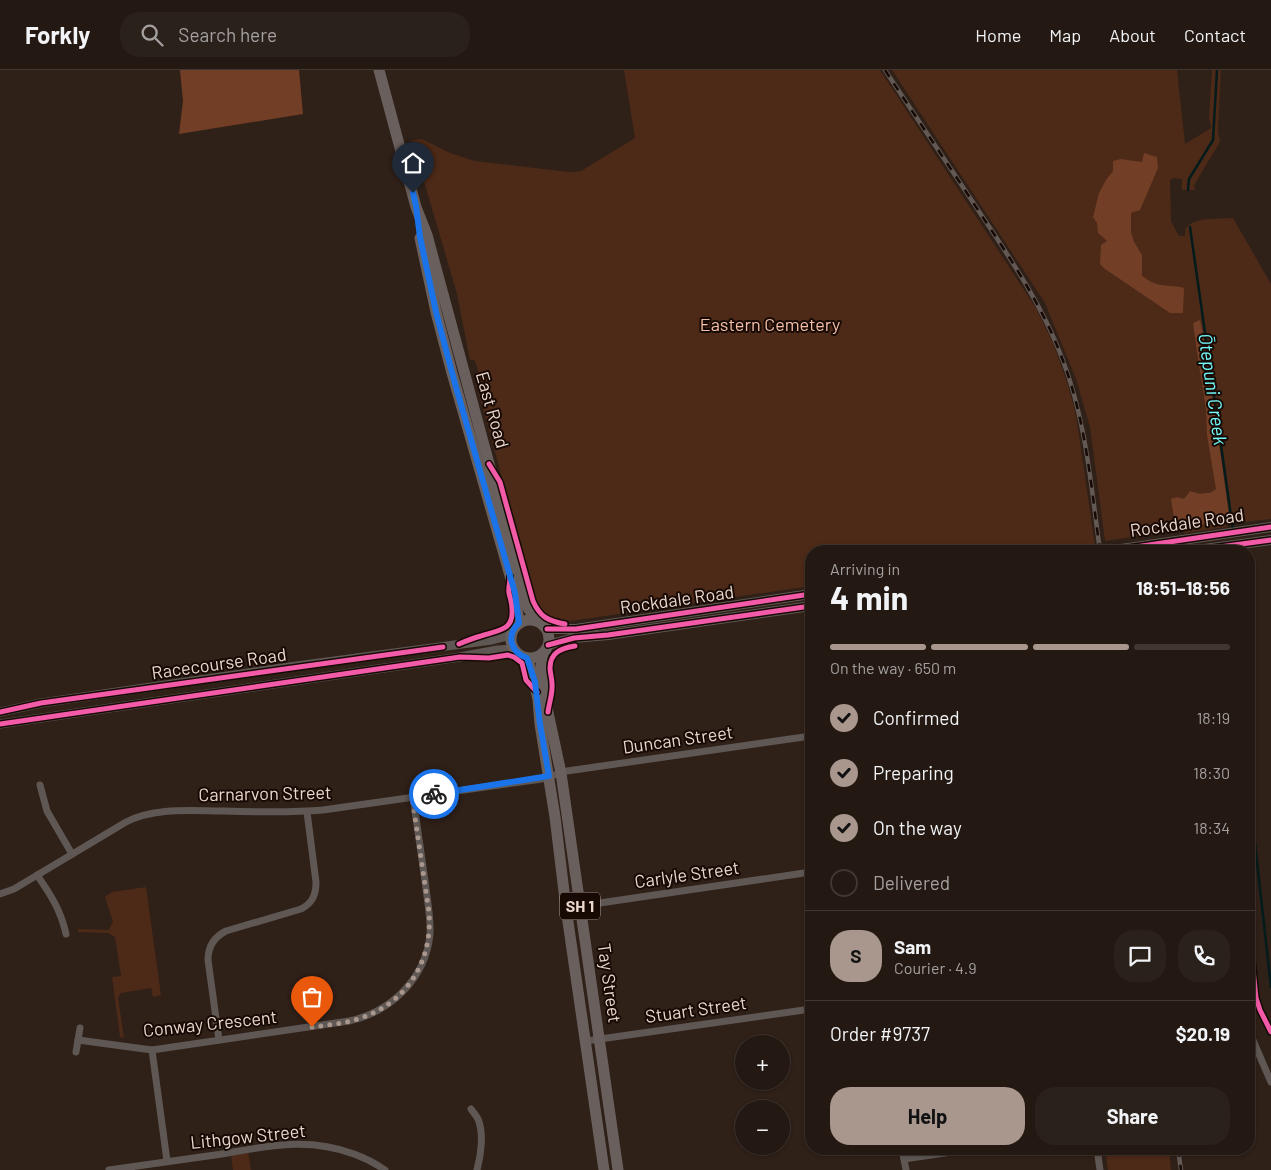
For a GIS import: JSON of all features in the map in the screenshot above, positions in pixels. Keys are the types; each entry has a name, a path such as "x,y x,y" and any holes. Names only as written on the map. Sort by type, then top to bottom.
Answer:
{"highway":[{"name":"East Road","path":"380,70 416,206 427,234 523,596 528,608 537,621"},
{"name":"East Road","path":"416,206 420,237 436,312 515,593 516,628"},
{"path":"545,649 535,657 527,658 514,650 511,641 516,628 528,620 537,621 547,629"},
{"name":"SH 1","path":"545,649 549,637 547,629"},
{"name":"Tay Street","path":"545,649 541,666 544,694 561,773 618,1170"},
{"name":"Tay Street","path":"527,658 535,682 604,1170"}],"main road":[{"name":"Rockdale Road","path":"1149,545 1271,527"},
{"name":"Rockdale Road","path":"1236,545 1271,540"},
{"name":"Rockdale Road","path":"547,629 576,629 805,595"},
{"name":"Rockdale Road","path":"545,649 574,638 608,635 805,607"}],"street":[{"path":"1176,541 1178,545"},
{"name":"Racecourse Road","path":"0,712 41,703 492,640 504,637 516,628"},
{"name":"Racecourse Road","path":"0,724 497,650 514,650"},
{"path":"100,695 102,709"},
{"name":"Duncan Street","path":"549,776 805,737"},
{"name":"Carnarvon Street","path":"0,894 9,892 136,817 178,811 307,812 549,776"},
{"path":"40,785 47,811 72,854"},
{"name":"Conway Crescent","path":"78,1040 152,1050 356,1020 389,1005 407,988 418,972 427,948 430,933 429,912 412,797"},
{"path":"219,1040 208,960 209,948 220,934 302,909 310,903 316,891 316,882 307,812"},
{"name":"Carlyle Street","path":"566,908 805,873"},
{"path":"37,875 62,916 66,934"},
{"name":"Stuart Street","path":"586,1041 805,1010"},
{"path":"76,1052 80,1028"},
{"path":"1255,1044 1271,1082"},
{"path":"152,1050 168,1161"},
{"path":"471,1109 478,1120 481,1133 477,1170"},
{"name":"Lithgow Street","path":"109,1170 278,1146 312,1144 345,1151 370,1161 385,1170"},
{"path":"903,1155 906,1170"},
{"path":"904,1159 931,1155"},
{"path":"1098,1155 1100,1170"}],"green space":[{"name":"Eastern Cemetery","path":"624,70 880,70 1036,308 1054,345 1076,415 1095,545 805,545 805,587 571,621 554,620 547,617 537,603 516,529 476,383 479,381 478,370 474,360 470,360 457,294 412,140 422,139 450,153 475,161 569,172 581,171 635,138"},
{"path":"892,70 1177,70 1185,144 1211,128 1209,117 1212,70 1221,70 1218,131 1220,142 1194,185 1195,190 1182,190 1182,179 1174,178 1170,180 1171,221 1179,236 1185,236 1187,227 1193,222 1233,218 1271,284 1271,519 1226,524 1227,527 1185,533 1179,530 1105,541 1090,427 1076,379 1045,303"},
{"path":"146,887 161,995 153,997 151,988 121,993 118,997 124,1038 120,1037 112,977 121,976 115,937 108,933 78,932 78,929 109,930 113,922 105,897 112,892"},
{"path":"248,1152 251,1170 233,1170 231,1154"},
{"path":"1106,1155 1170,1155 1171,1170 1108,1170"}],"shaded area":[{"path":"180,70 299,70 303,114 179,134 183,101"},
{"path":"1144,153 1157,157 1158,168 1140,210 1131,213 1131,232 1134,242 1142,255 1142,276 1151,282 1165,286 1184,288 1183,313 1170,313 1100,264 1101,245 1107,241 1098,233 1097,223 1093,217 1099,193 1113,171 1113,161 1121,159 1142,162"},
{"path":"1200,320 1205,343 1230,522 1189,526 1174,518 1171,499 1177,497 1184,499 1190,491 1200,494 1210,493 1216,489 1207,435 1206,409 1193,323"}],"waterway":[{"name":"Ōtepuni Creek","path":"1188,190 1189,179 1213,140 1217,70"},
{"name":"Ōtepuni Creek","path":"1190,227 1233,530"},
{"name":"Ōtepuni Creek","path":"1255,844 1271,987"}],"railway":[{"path":"885,70 1015,267 1046,321 1062,358 1077,405 1099,545"},
{"path":"1179,1155 1181,1170"}],"cycle path":[{"path":"489,464 500,482 533,601 542,615 565,624"},
{"path":"1149,545 1271,527"},
{"path":"1234,545 1271,540"},
{"path":"459,644 498,631 507,626 512,617 509,591 510,577"},
{"path":"547,629 576,629 805,595"},
{"path":"548,645 574,638 608,635 805,607"},
{"path":"548,712 552,691 550,668 552,658 561,650 575,646"},
{"path":"0,712 41,703 443,647"},
{"path":"0,724 460,657 489,658 508,655 514,657 522,663 526,680 537,692"},
{"path":"1255,988 1260,1010 1271,1032"}],"way so far":[{"path":"312,1027 349,1022 381,1010 407,988 418,972 425,956 430,926 412,797 434,794"}],"route":[{"path":"413,193 436,312 515,593 519,623 514,630 511,641 514,650 527,658 533,676 549,776 434,794"}]}
